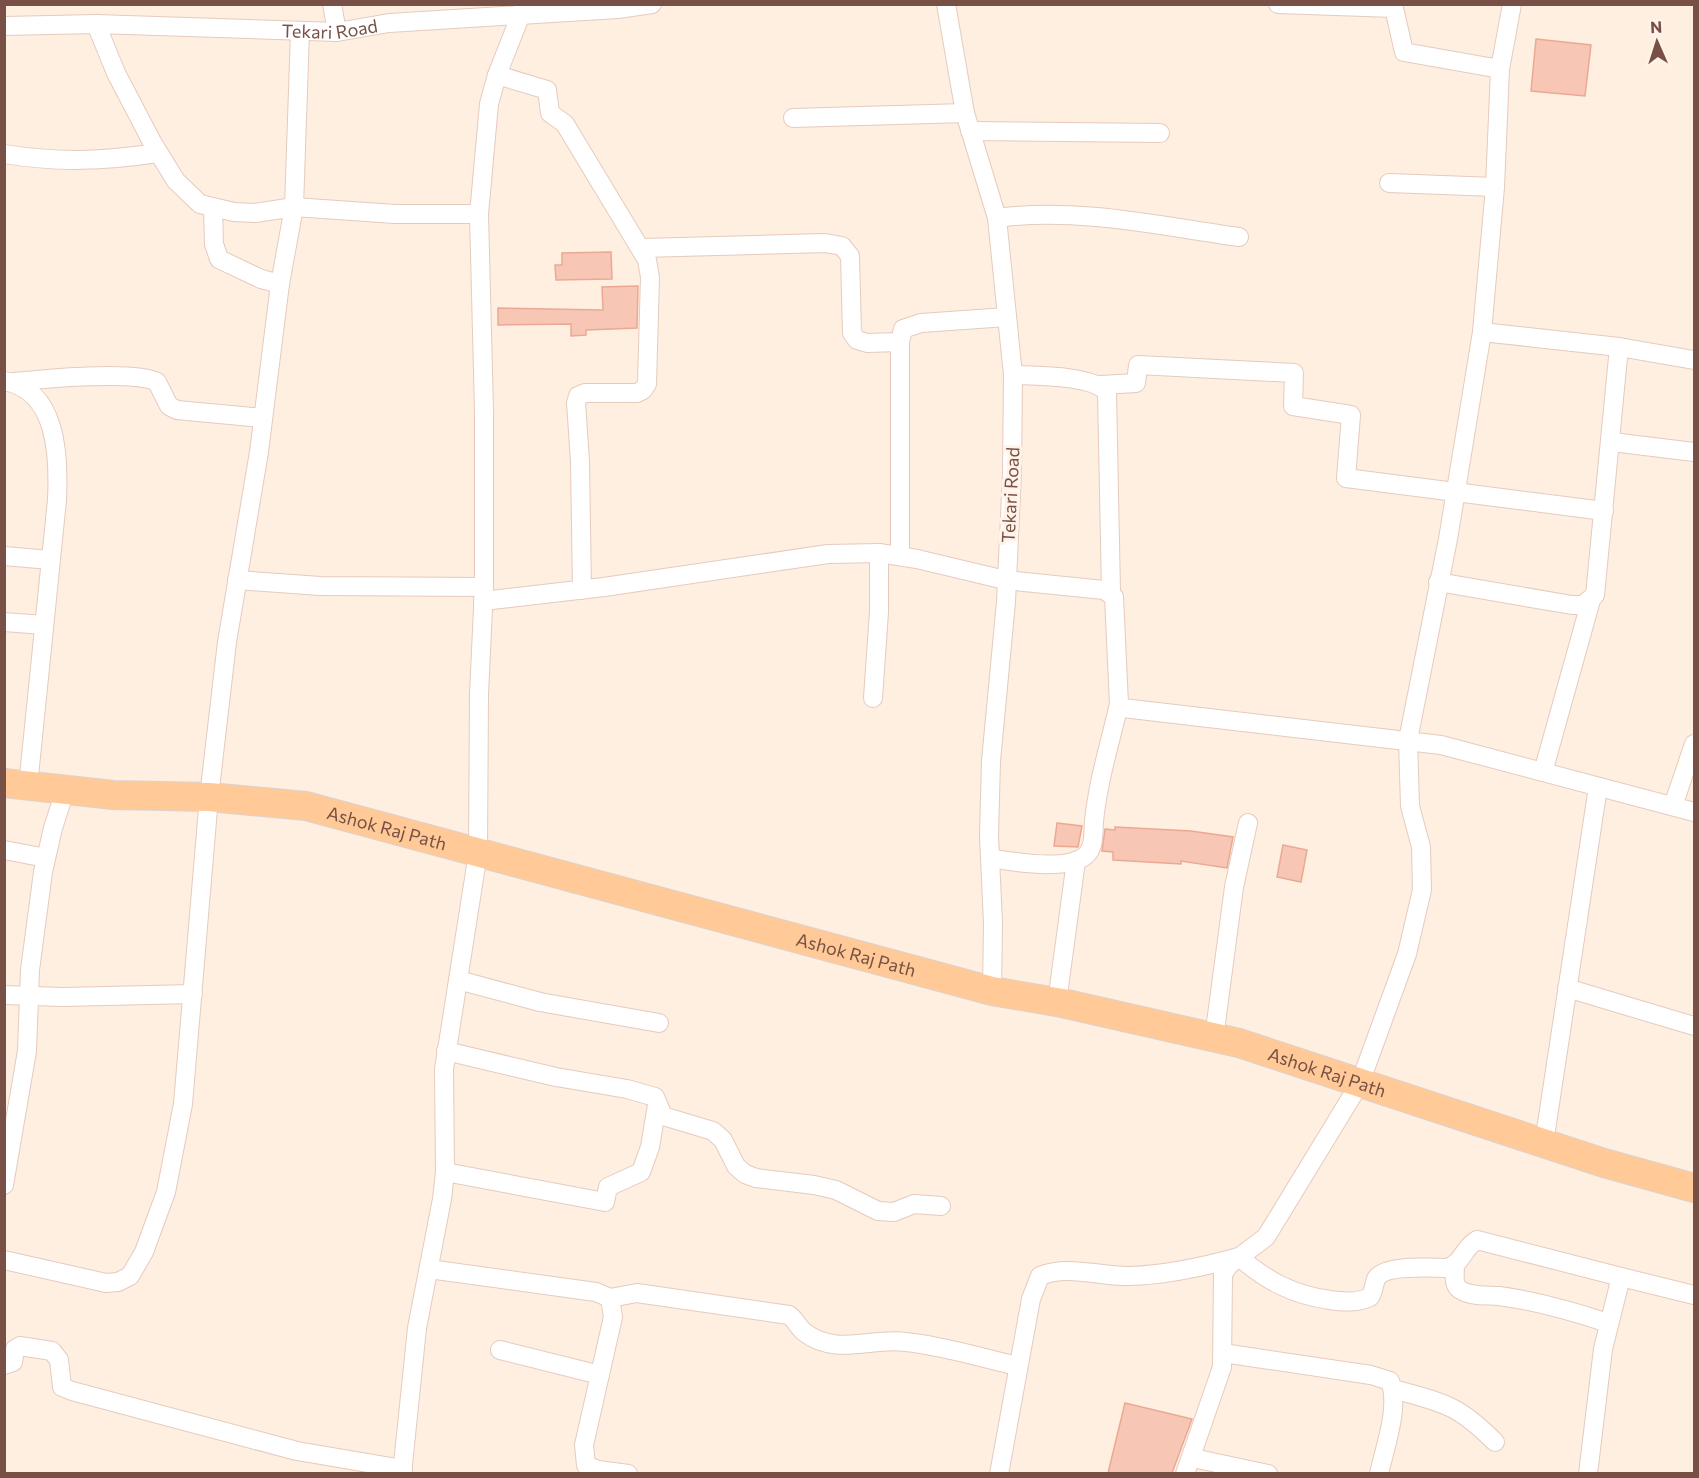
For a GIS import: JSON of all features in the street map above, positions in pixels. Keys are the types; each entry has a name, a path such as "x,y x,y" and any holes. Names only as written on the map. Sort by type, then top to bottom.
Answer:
{"main road":[{"name":"Ashok Raj Path","path":"16,784 122,796 209,797 306,806 992,992 1057,1002 1239,1044 1544,1143 1695,1188"}],"street":[{"path":"332,4 337,32"},
{"name":"Tekari Road","path":"4,26 96,24 337,32 389,23 523,9 618,9 652,4"},
{"name":"Tekari Road","path":"946,4 965,113 997,218 1013,375 1012,473 1005,580 1006,602 992,761 990,858 993,923 992,992"},
{"path":"1278,4 1394,8 1404,52 1500,69"},
{"path":"1268,1473 1189,1466 1217,1384 1223,1353 1223,1274 1239,1257 1266,1237 1360,1083 1407,954 1422,890 1421,847 1410,806 1408,740 1455,494 1482,332 1495,187 1500,69 1512,4"},
{"path":"4,1365 14,1362 15,1349 20,1346 52,1351 59,1359 62,1387 72,1391 297,1450 403,1471 417,1328 444,1172 444,1068 478,853 484,411 479,214 489,104 497,75 523,9"},
{"path":"96,24 116,73 158,153 176,181 200,204 213,208 255,213 294,207 395,214 479,214"},
{"path":"4,1260 106,1282 118,1282 130,1276 148,1242 166,1192 183,1104 209,797 227,642 263,418 280,284 294,207 300,32"},
{"path":"497,75 547,90 550,113 565,124 622,222 643,249 650,277 647,384 637,393 585,393 578,396 576,403 580,461 582,590"},
{"path":"793,118 965,113"},
{"path":"970,131 1160,133"},
{"path":"4,153 70,162 111,160 158,153"},
{"path":"1389,183 1495,187"},
{"path":"213,208 214,244 219,259 261,279 280,284"},
{"path":"997,218 1022,214 1060,215 1239,237"},
{"path":"643,249 825,243 842,246 850,256 852,333 856,340 867,343 900,342"},
{"path":"900,556 900,342 903,329 909,325 1007,317"},
{"path":"1482,332 1618,347 1695,360"},
{"path":"1543,772 1591,600 1598,587 1612,441 1618,347"},
{"path":"1013,375 1044,376 1101,385 1136,383 1138,365 1294,373 1293,406 1351,415 1346,478 1455,494 1604,511"},
{"path":"10,381 78,377 142,377 157,382 169,406 177,410 263,418"},
{"path":"10,381 29,390 39,401 54,437 58,474 44,626 16,784"},
{"path":"990,858 1024,864 1076,861 1090,849 1102,773 1119,704 1115,606 1111,592 1110,406 1107,392 1101,385"},
{"path":"1612,441 1695,452"},
{"path":"237,580 483,594 582,590 828,554 879,554 900,556 1005,580 1111,592"},
{"path":"873,698 879,612 879,554"},
{"path":"4,556 50,560"},
{"path":"1438,582 1572,605 1591,600"},
{"path":"4,622 44,626"},
{"path":"1119,704 1134,711 1440,745 1695,812"},
{"path":"1673,806 1695,744"},
{"path":"1544,1143 1598,787"},
{"path":"4,1185 12,1097 27,1051 29,996 46,858 65,791"},
{"path":"1214,1038 1234,887 1248,822"},
{"path":"4,850 46,858"},
{"path":"1057,1002 1076,861"},
{"path":"458,980 540,1002 659,1023"},
{"path":"1568,988 1695,1026"},
{"path":"4,995 193,994"},
{"path":"447,1051 556,1077 635,1091 655,1097 663,1116 713,1131 723,1140 736,1166 745,1174 756,1178 836,1190 878,1211 894,1212 914,1204 940,1206"},
{"path":"444,1172 605,1202 608,1187 640,1172 650,1147 657,1105"},
{"path":"1239,1257 1269,1281 1295,1294 1353,1302 1370,1297 1376,1279 1392,1269 1447,1268 1455,1265 1461,1260 1467,1246 1477,1240 1695,1295"},
{"path":"999,1473 1035,1284 1040,1276 1051,1271 1065,1270 1114,1276 1157,1274 1200,1268 1239,1257"},
{"path":"1455,1265 1455,1282 1459,1288 1470,1293 1525,1300 1573,1311 1608,1323"},
{"path":"429,1269 596,1292 610,1298 638,1293 789,1315 802,1331 822,1341 840,1346 906,1342 1018,1366"},
{"path":"1588,1473 1608,1323 1621,1277"},
{"path":"610,1298 613,1317 583,1457 586,1465 598,1470 628,1473"},
{"path":"500,1350 600,1375"},
{"path":"1223,1353 1371,1375 1390,1381 1393,1389 1392,1411 1379,1473"},
{"path":"1393,1389 1432,1399 1458,1409 1495,1442"}],"building":[{"path":"1536,39 1591,45 1585,96 1531,91"},
{"path":"611,252 612,279 556,280 555,265 562,265 562,253"},
{"path":"638,286 637,328 586,330 586,335 571,336 571,324 498,325 498,308 603,310 602,287"},
{"path":"1057,823 1082,826 1078,847 1054,846"},
{"path":"1115,827 1191,831 1233,837 1227,868 1181,861 1181,864 1113,860 1113,852 1102,851 1105,829 1115,830"},
{"path":"1283,845 1307,850 1301,882 1277,877"},
{"path":"1125,1403 1192,1419 1172,1473 1108,1473"}]}
